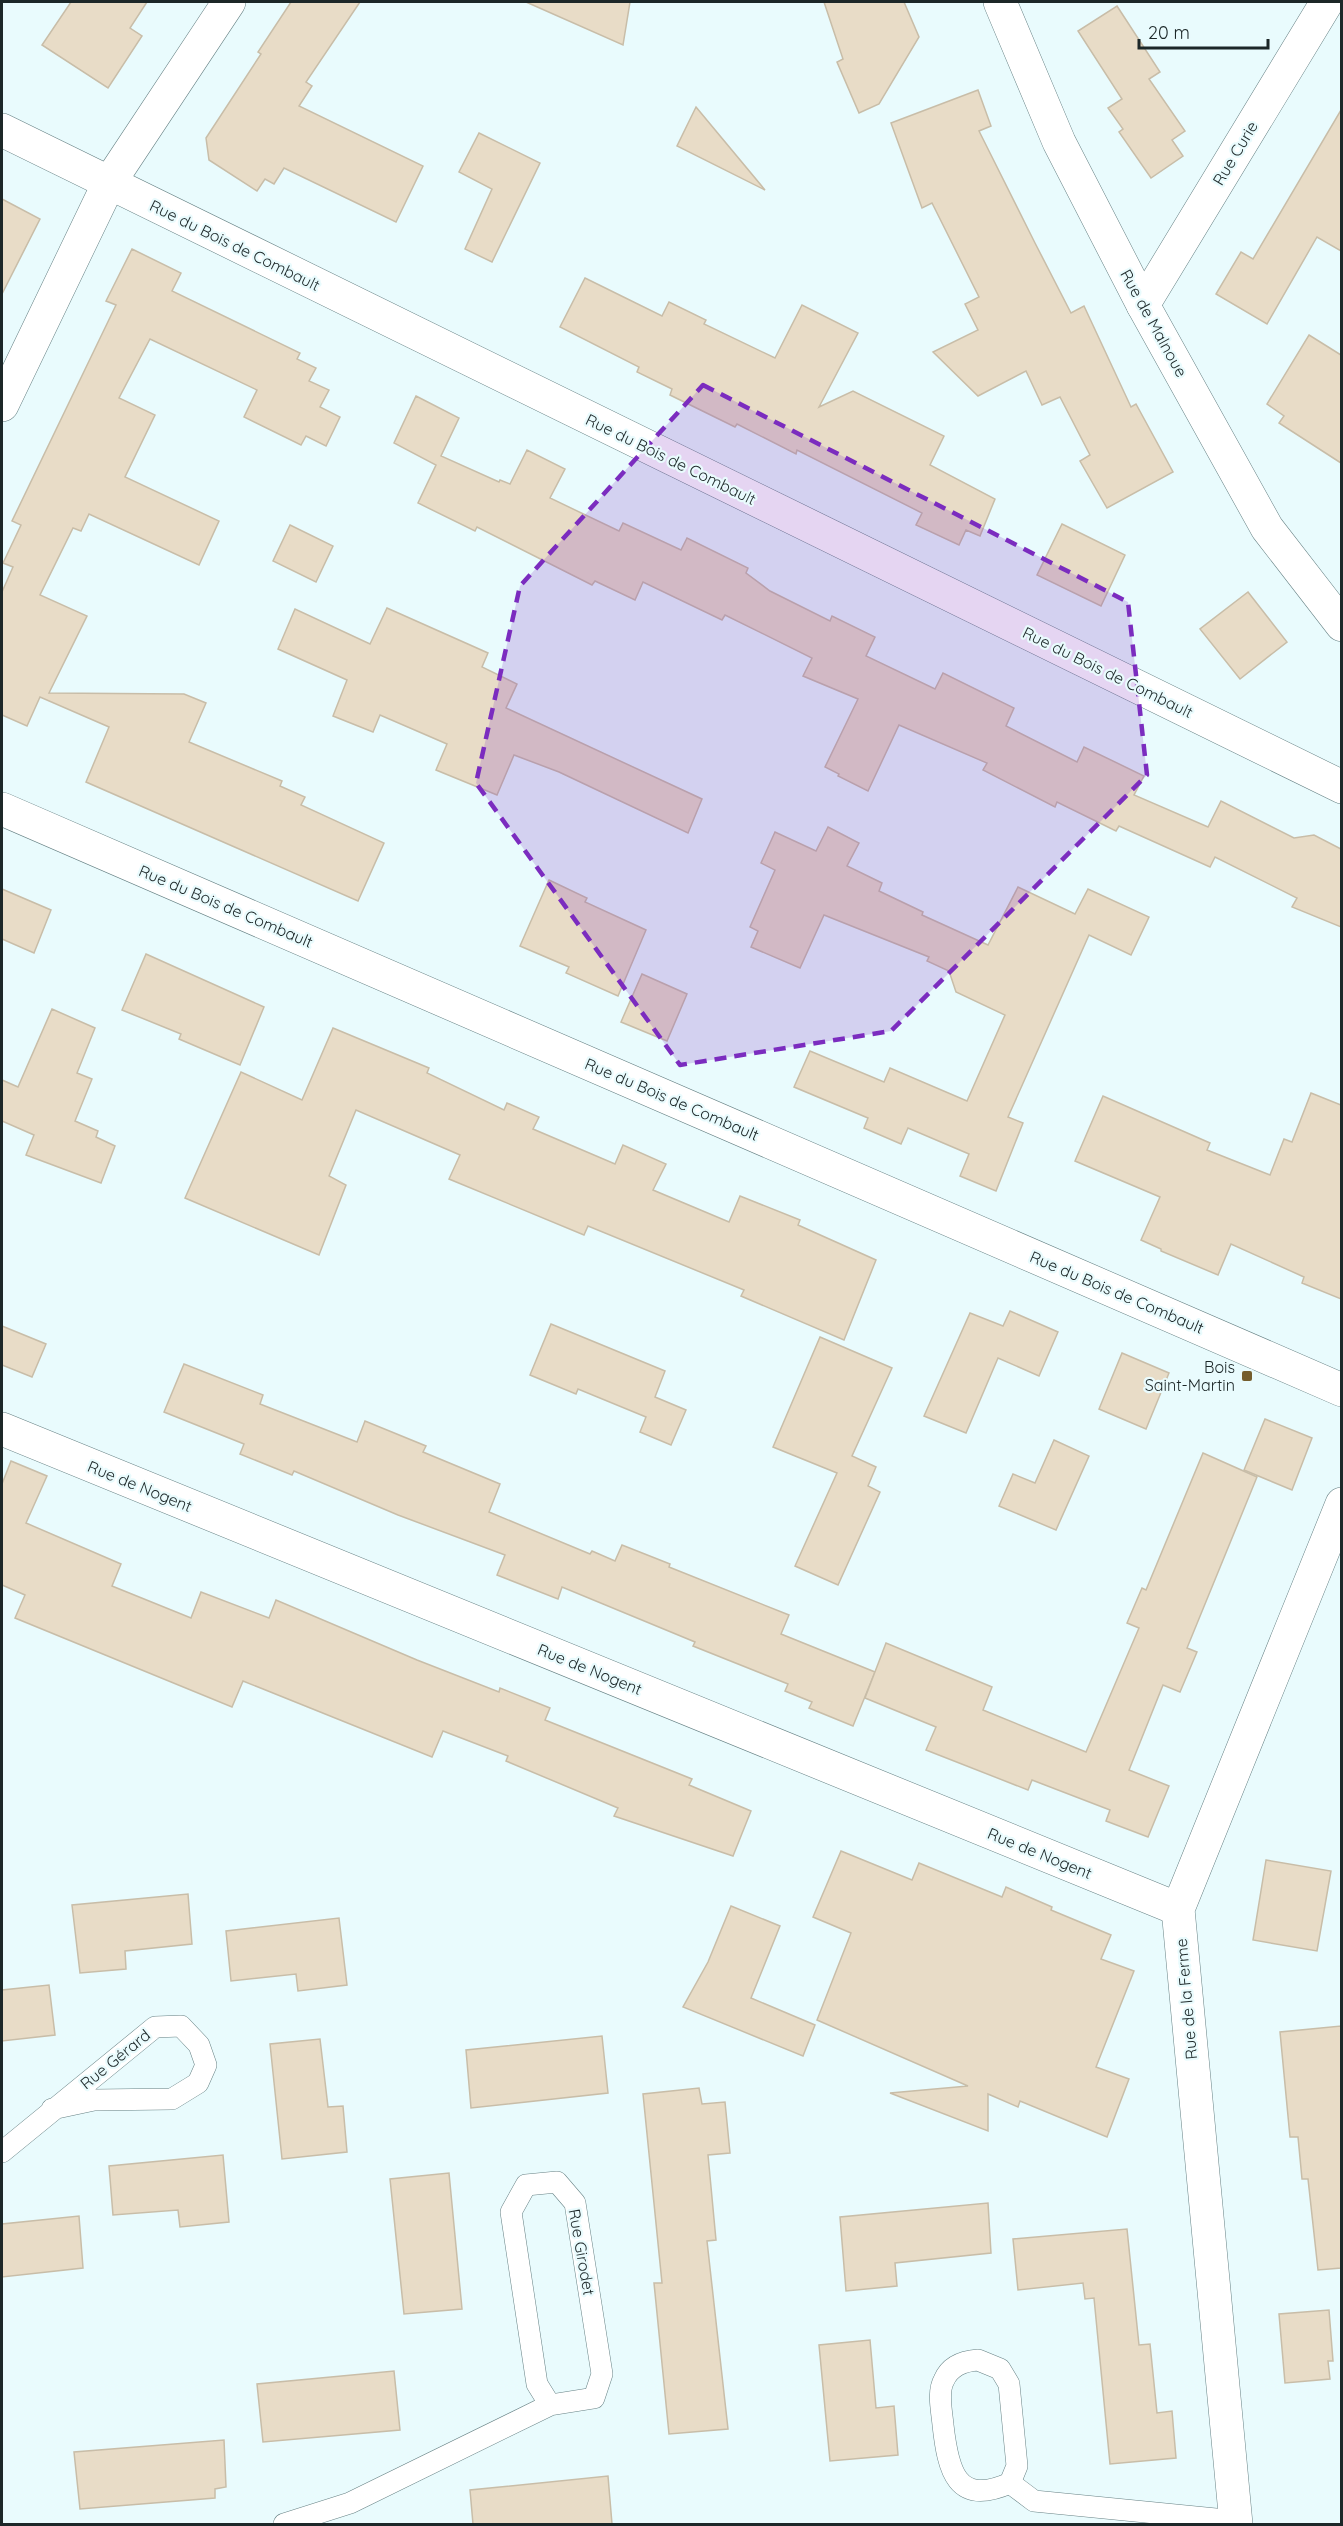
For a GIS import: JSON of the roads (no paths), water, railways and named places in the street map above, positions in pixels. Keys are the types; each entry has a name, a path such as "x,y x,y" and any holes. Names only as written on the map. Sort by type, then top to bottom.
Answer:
{"street":[{"path":"2,405 109,183 230,2"},
{"name":"Rue de Malnoue","path":"1000,2 1059,142 1143,305 1267,528 1341,625"},
{"name":"Rue Curie","path":"1143,305 1327,2"},
{"name":"Rue du Bois de Combault","path":"2,130 1341,787"},
{"name":"Rue du Bois de Combault","path":"2,809 1341,1390"},
{"name":"Rue de Nogent","path":"2,1429 1178,1909"},
{"name":"Rue de la Ferme","path":"1236,2523 1178,1909 1341,1504"}],"lane":[{"name":"Rue Gérard","path":"2,2152 52,2109 155,2027 181,2026 199,2045 206,2065 198,2083 172,2099 94,2100 52,2109"},
{"name":"Rue Girodet","path":"284,2524 350,2503 550,2405 594,2398 602,2374 575,2203 557,2182 526,2185 511,2212 537,2384 550,2405"},
{"path":"967,2361 991,2363 1000,2369 1009,2384 1017,2466 1010,2482 992,2491 976,2492 962,2483 950,2469 941,2393 943,2380 955,2366 967,2361"},
{"path":"1010,2482 1034,2500 1236,2523"}],"place":[{"name":"Bois Saint-Martin","path":"1247,1376"}]}
